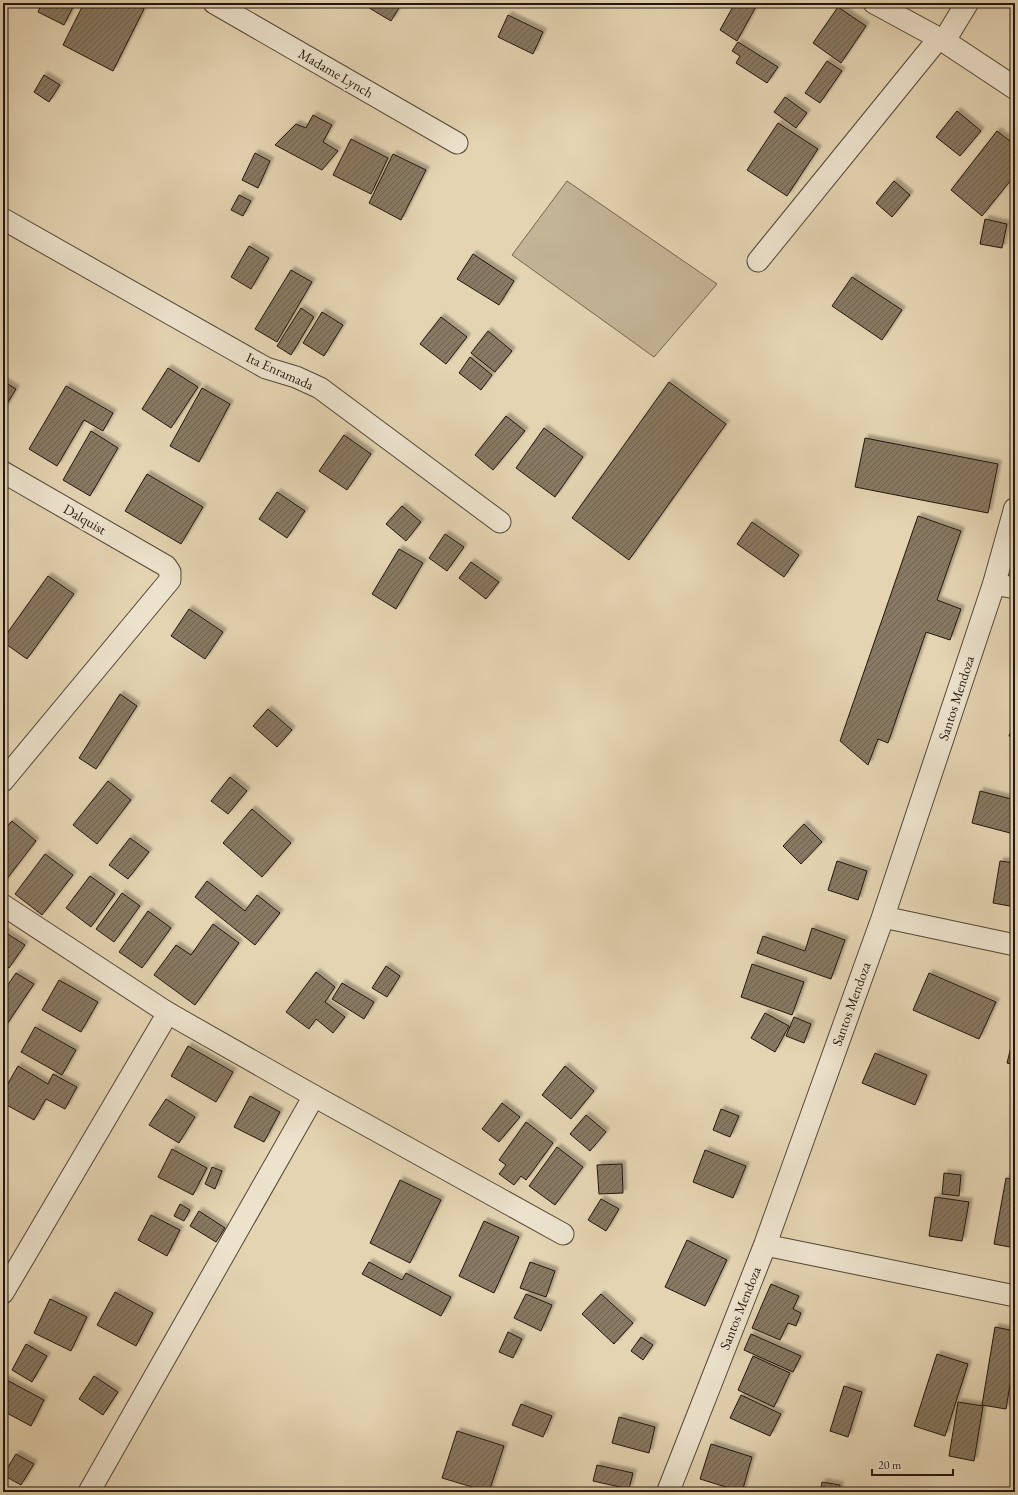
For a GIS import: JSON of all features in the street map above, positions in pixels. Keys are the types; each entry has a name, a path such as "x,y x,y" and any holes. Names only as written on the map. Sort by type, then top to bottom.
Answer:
{"street":[{"name":"Madame Lynch","path":"214,3 457,143"},
{"path":"874,3 941,39 1015,88"},
{"path":"758,261 941,39 967,3"},
{"name":"Ita Enramada","path":"3,219 266,368 320,388 500,522"},
{"name":"Dalquist","path":"3,472 166,566 170,572 170,580 3,781"},
{"name":"Santos Mendoza","path":"668,1492 765,1245 883,917 994,584 1015,509"},
{"path":"994,584 1015,588"},
{"path":"3,904 168,1013 563,1234"},
{"path":"883,917 1015,945"},
{"path":"3,1293 168,1013"},
{"path":"89,1492 314,1096"},
{"path":"765,1245 1015,1296"}],"shaded area":[{"path":"567,181 717,284 654,357 512,255"}],"building":[{"path":"42,3 75,3 64,25 38,12"},
{"path":"84,3 133,3 144,9 113,71 63,45"},
{"path":"368,3 402,3 391,21 366,6"},
{"path":"735,3 758,3 737,41 720,30"},
{"path":"838,7 866,26 841,63 813,43"},
{"path":"508,15 543,32 533,54 498,37"},
{"path":"738,42 778,67 767,83 736,63 740,56 732,51"},
{"path":"827,61 842,71 820,103 805,93"},
{"path":"44,75 60,85 49,102 34,92"},
{"path":"785,97 807,113 796,128 774,112"},
{"path":"957,111 981,131 960,156 936,137"},
{"path":"313,115 332,125 323,142 338,151 322,170 275,145 296,124 306,128"},
{"path":"778,123 818,149 787,196 747,170"},
{"path":"997,131 1015,145 1015,175 982,216 951,190"},
{"path":"351,139 388,158 371,194 333,175"},
{"path":"255,153 270,161 258,188 242,180"},
{"path":"393,154 426,170 401,220 369,203"},
{"path":"894,181 910,195 892,217 876,203"},
{"path":"239,195 251,201 243,216 231,210"},
{"path":"985,219 1007,224 1002,248 980,244"},
{"path":"249,246 269,258 251,289 231,277"},
{"path":"473,254 514,281 499,305 457,279"},
{"path":"291,270 312,282 277,342 255,329"},
{"path":"852,277 902,310 882,340 832,306"},
{"path":"301,308 314,317 291,355 277,346"},
{"path":"322,312 343,325 324,356 303,343"},
{"path":"441,317 467,337 446,364 420,344"},
{"path":"488,331 512,351 495,372 471,353"},
{"path":"470,357 492,375 481,390 459,373"},
{"path":"168,368 198,387 171,428 142,409"},
{"path":"3,381 16,389 3,411"},
{"path":"669,382 726,424 629,560 572,518"},
{"path":"66,386 113,413 103,431 84,420 57,466 29,449"},
{"path":"202,388 230,404 199,462 170,446"},
{"path":"506,416 525,431 493,470 475,455"},
{"path":"544,428 583,457 555,497 516,468"},
{"path":"91,431 118,448 90,496 63,480"},
{"path":"344,435 371,454 347,490 319,471"},
{"path":"865,438 998,464 988,513 855,487"},
{"path":"147,474 203,507 181,544 125,511"},
{"path":"277,492 305,511 287,538 259,519"},
{"path":"402,506 421,522 406,541 386,524"},
{"path":"918,516 961,531 937,600 961,609 950,640 926,632 888,743 878,739 868,765 840,741"},
{"path":"752,522 799,555 784,577 737,544"},
{"path":"445,534 464,547 447,571 429,558"},
{"path":"399,549 423,563 396,609 372,594"},
{"path":"471,562 499,582 486,599 459,578"},
{"path":"48,576 74,594 27,659 3,642 3,639"},
{"path":"189,609 223,632 205,659 171,636"},
{"path":"120,694 137,706 96,769 79,758"},
{"path":"268,709 292,730 277,747 253,726"},
{"path":"1015,719 1015,738 1009,736"},
{"path":"230,777 247,791 228,814 211,801"},
{"path":"108,781 131,800 97,844 73,825"},
{"path":"980,791 1015,800 1014,834 972,823"},
{"path":"252,809 291,843 262,877 223,843"},
{"path":"12,821 36,841 3,884 3,831"},
{"path":"804,824 822,842 801,864 783,846"},
{"path":"130,838 149,852 128,879 109,865"},
{"path":"45,854 73,875 42,915 15,894"},
{"path":"837,861 867,871 858,900 828,890"},
{"path":"1000,861 1015,863 1015,907 993,903"},
{"path":"90,876 115,894 91,927 66,908"},
{"path":"207,881 245,911 257,895 280,913 255,945 195,897"},
{"path":"122,893 140,906 114,942 96,929"},
{"path":"148,911 171,928 142,968 119,952"},
{"path":"213,924 239,943 195,1005 154,975 176,945 191,955"},
{"path":"812,928 845,940 831,979 757,953 763,936 805,951"},
{"path":"3,931 25,945 9,968 3,964"},
{"path":"752,964 804,982 792,1015 741,997"},
{"path":"386,966 400,976 387,997 372,988"},
{"path":"316,972 335,987 325,1002 345,1017 333,1033 316,1019 309,1029 286,1012"},
{"path":"16,973 34,984 3,1030 3,992"},
{"path":"929,973 996,1002 979,1039 913,1010"},
{"path":"59,980 98,1002 81,1032 42,1010"},
{"path":"342,983 374,1002 364,1019 332,999"},
{"path":"765,1013 789,1026 775,1052 751,1038"},
{"path":"794,1017 811,1024 804,1043 786,1036"},
{"path":"35,1027 76,1050 62,1075 21,1052"},
{"path":"1013,1039 1015,1040 1015,1065 1007,1063"},
{"path":"188,1046 233,1072 216,1102 171,1076"},
{"path":"875,1053 927,1075 915,1105 862,1083"},
{"path":"18,1066 48,1084 53,1074 77,1087 65,1109 46,1099 34,1120 3,1103 3,1092"},
{"path":"565,1066 594,1091 571,1119 542,1095"},
{"path":"250,1096 280,1112 264,1142 234,1127"},
{"path":"166,1099 195,1117 179,1143 149,1125"},
{"path":"502,1103 520,1117 499,1142 482,1129"},
{"path":"721,1109 739,1116 730,1137 713,1130"},
{"path":"586,1115 606,1132 590,1151 570,1134"},
{"path":"526,1122 553,1143 526,1180 521,1176 514,1185 499,1174 506,1165 499,1160"},
{"path":"557,1147 583,1167 555,1205 529,1186"},
{"path":"172,1149 207,1168 193,1195 158,1177"},
{"path":"705,1150 746,1166 733,1198 693,1182"},
{"path":"622,1164 623,1193 599,1194 597,1165"},
{"path":"212,1167 222,1171 215,1189 205,1184"},
{"path":"944,1173 961,1175 959,1196 942,1194"},
{"path":"1006,1178 1015,1180 1015,1248 994,1244"},
{"path":"400,1180 441,1200 410,1263 370,1243"},
{"path":"935,1197 969,1202 962,1241 929,1236"},
{"path":"601,1199 619,1209 606,1231 588,1220"},
{"path":"180,1204 190,1210 184,1221 174,1216"},
{"path":"199,1211 225,1228 216,1242 190,1226"},
{"path":"151,1215 180,1230 167,1256 138,1240"},
{"path":"484,1221 519,1237 494,1293 459,1276"},
{"path":"687,1240 727,1260 705,1306 665,1287"},
{"path":"369,1262 402,1280 406,1273 451,1297 441,1316 362,1274"},
{"path":"530,1262 555,1271 546,1297 520,1288"},
{"path":"771,1284 799,1296 793,1309 801,1313 796,1326 788,1323 780,1340 752,1328"},
{"path":"115,1292 153,1313 136,1346 97,1325"},
{"path":"526,1294 552,1305 541,1331 514,1318"},
{"path":"601,1294 633,1323 614,1344 582,1314"},
{"path":"50,1299 87,1317 71,1351 34,1333"},
{"path":"995,1327 1015,1331 1015,1355 1006,1409 982,1405"},
{"path":"508,1332 522,1339 513,1358 499,1352"},
{"path":"751,1334 801,1356 793,1372 744,1350"},
{"path":"641,1337 653,1345 643,1360 631,1351"},
{"path":"26,1344 47,1356 32,1382 12,1370"},
{"path":"937,1354 968,1364 945,1436 914,1426"},
{"path":"753,1356 790,1373 774,1407 738,1390"},
{"path":"94,1376 118,1392 103,1415 79,1399"},
{"path":"5,1379 44,1400 31,1426 3,1411 3,1383"},
{"path":"844,1386 862,1392 848,1437 830,1431"},
{"path":"741,1395 781,1414 770,1436 730,1418"},
{"path":"958,1402 983,1406 974,1461 949,1456"},
{"path":"521,1404 552,1416 543,1437 512,1425"},
{"path":"619,1417 655,1427 649,1453 612,1443"},
{"path":"457,1431 504,1446 489,1492 442,1478"},
{"path":"711,1444 752,1457 742,1492 700,1479"},
{"path":"16,1454 34,1464 21,1485 3,1475"},
{"path":"597,1465 633,1473 629,1489 593,1481"},
{"path":"822,1482 840,1485 839,1492 820,1492"}]}
